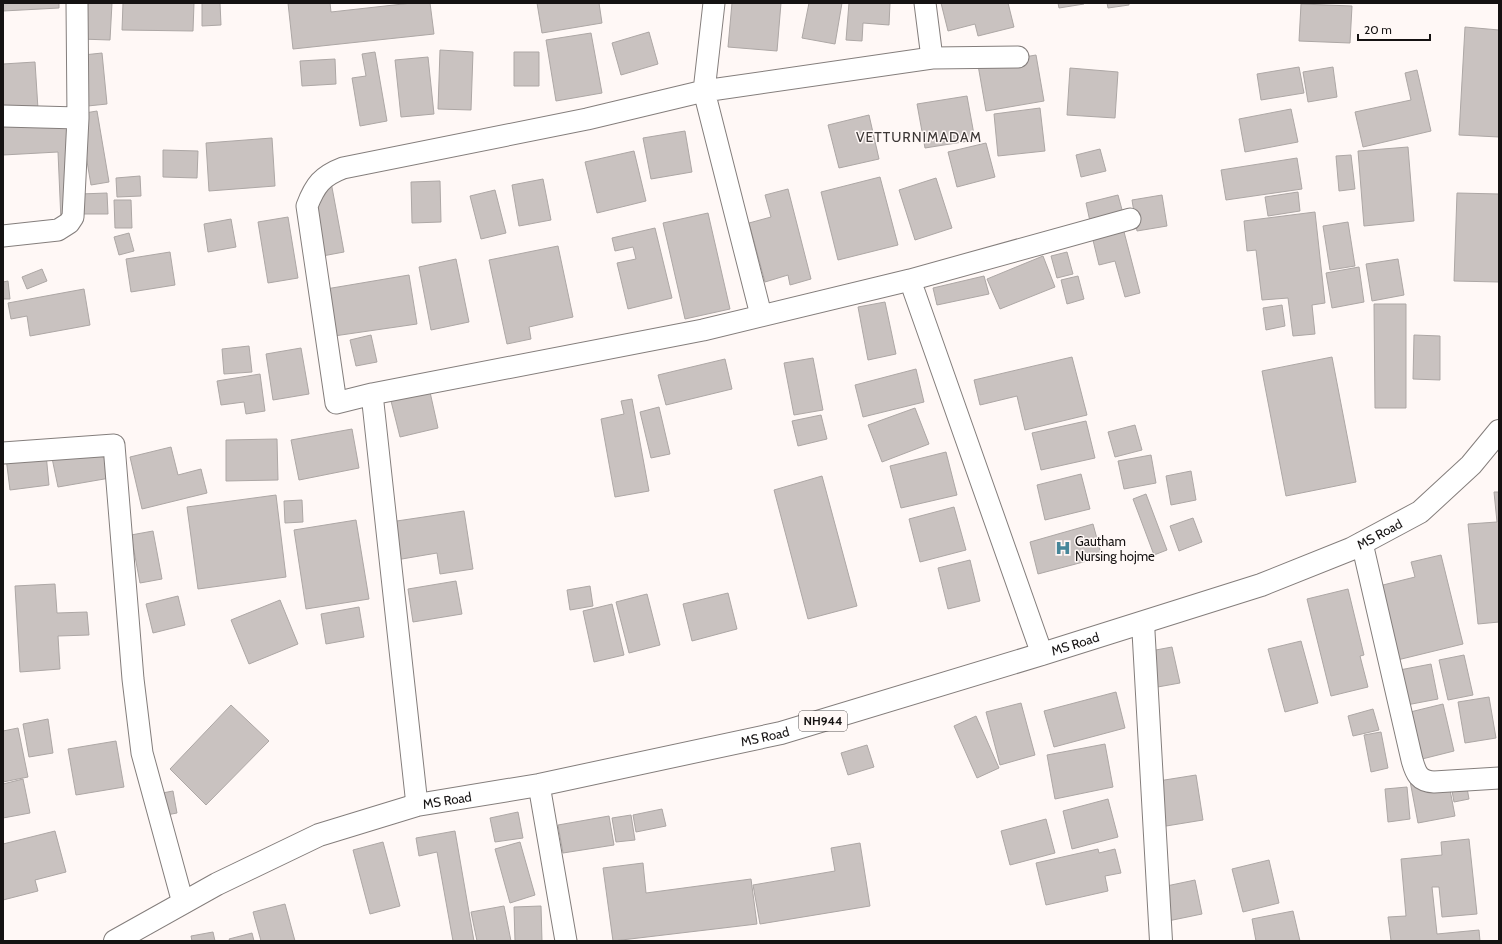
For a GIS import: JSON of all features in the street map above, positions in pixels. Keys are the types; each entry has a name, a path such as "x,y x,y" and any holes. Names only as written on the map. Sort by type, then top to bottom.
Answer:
{"main road":[{"name":"MS Road","path":"119,940 217,884 319,835 417,805 539,785 781,733 1143,623 1261,584 1351,549 1420,512 1471,465 1499,431"},
{"path":"1143,623 1161,941"}],"street":[{"path":"3,236 58,230 68,223 73,217 78,118 77,3"},
{"path":"714,3 704,91 761,315"},
{"path":"925,3 932,58"},
{"path":"1018,57 932,58 704,91 587,119 343,168 327,174 313,191 307,206 336,403 372,394 703,330 910,280 1130,220"},
{"path":"3,116 78,118"},
{"path":"910,280 1042,654"},
{"path":"372,394 417,805"},
{"path":"3,453 114,445 133,679 142,753 182,904"},
{"path":"1362,543 1412,760 1417,775 1426,781 1434,782 1499,778"},
{"path":"539,785 566,941"}],"building":[{"path":"3,3 59,3 59,8 3,11"},
{"path":"81,3 112,3 110,40 80,39"},
{"path":"123,3 194,3 193,31 122,30"},
{"path":"202,3 220,3 221,25 202,26"},
{"path":"288,3 330,3 331,12 412,3 430,3 434,34 293,49"},
{"path":"537,3 599,3 602,23 542,33"},
{"path":"732,3 781,3 777,51 728,47"},
{"path":"809,3 842,3 835,44 802,38"},
{"path":"849,3 890,3 889,25 863,23 862,41 846,40"},
{"path":"941,3 1008,3 1014,27 978,36 975,24 948,31"},
{"path":"1058,3 1084,3 1084,4 1059,8"},
{"path":"1107,3 1129,3 1129,5 1108,8"},
{"path":"1301,4 1352,6 1350,43 1299,41"},
{"path":"1465,27 1499,30 1499,137 1459,135"},
{"path":"649,32 658,64 621,75 612,43"},
{"path":"591,33 602,93 556,101 546,40"},
{"path":"440,50 473,52 471,110 438,109"},
{"path":"375,52 387,121 360,126 352,78 366,76 362,54"},
{"path":"514,52 539,52 539,86 514,86"},
{"path":"102,53 107,104 78,107 74,56"},
{"path":"1036,55 1044,101 986,111 978,65"},
{"path":"428,57 434,114 401,117 395,60"},
{"path":"335,59 336,84 302,86 300,61"},
{"path":"35,62 38,109 3,111 3,64"},
{"path":"1299,67 1304,93 1261,100 1257,74"},
{"path":"1333,67 1337,97 1308,102 1303,72"},
{"path":"1070,68 1118,72 1115,118 1067,115"},
{"path":"1417,70 1431,131 1363,147 1355,112 1411,100 1405,73"},
{"path":"967,96 975,140 925,148 917,104"},
{"path":"1040,108 1045,151 998,156 994,114"},
{"path":"1291,109 1298,142 1245,152 1239,119"},
{"path":"97,111 109,182 91,185 79,114"},
{"path":"77,113 80,194 107,193 108,214 83,214 61,221 58,152 3,155 3,117"},
{"path":"869,115 879,159 839,168 828,125"},
{"path":"685,131 692,172 651,179 643,138"},
{"path":"272,138 275,186 209,191 206,143"},
{"path":"986,143 995,177 957,187 948,152"},
{"path":"1408,147 1414,221 1364,226 1358,151"},
{"path":"1100,149 1106,171 1081,177 1076,155"},
{"path":"163,150 198,151 197,178 163,177"},
{"path":"634,151 646,201 597,213 585,162"},
{"path":"1351,155 1355,189 1339,191 1336,156"},
{"path":"1297,158 1302,189 1226,200 1221,170"},
{"path":"140,176 141,196 117,197 116,178"},
{"path":"880,177 898,245 838,260 821,192"},
{"path":"936,178 952,228 915,240 899,190"},
{"path":"543,179 551,220 519,226 512,185"},
{"path":"440,181 441,222 412,223 411,182"},
{"path":"331,182 344,252 317,257 304,187"},
{"path":"788,189 811,279 790,285 788,275 765,282 749,223 771,217 765,195"},
{"path":"495,190 506,233 481,239 470,196"},
{"path":"1298,192 1300,211 1268,216 1265,197"},
{"path":"1457,193 1499,194 1499,282 1454,281"},
{"path":"1118,195 1124,217 1091,226 1086,203"},
{"path":"1162,195 1167,226 1137,231 1132,200"},
{"path":"114,200 131,200 132,228 115,228"},
{"path":"1315,212 1325,303 1312,305 1315,334 1293,336 1288,298 1262,300 1256,250 1247,251 1244,221"},
{"path":"708,213 730,309 685,319 663,223"},
{"path":"288,217 298,278 268,283 258,222"},
{"path":"231,219 236,247 208,252 204,224"},
{"path":"1348,222 1355,266 1330,270 1323,226"},
{"path":"655,228 672,298 628,309 617,263 636,259 633,247 615,251 612,238"},
{"path":"1123,228 1140,293 1125,297 1115,261 1099,265 1092,236"},
{"path":"129,233 134,251 119,255 114,237"},
{"path":"558,246 573,317 529,327 531,339 507,344 489,260"},
{"path":"170,252 175,285 131,292 126,259"},
{"path":"1067,252 1073,274 1057,278 1051,256"},
{"path":"1043,256 1055,287 1000,309 987,279"},
{"path":"456,259 469,322 431,330 419,267"},
{"path":"1398,259 1404,295 1372,301 1366,264"},
{"path":"1359,267 1364,302 1332,308 1326,273"},
{"path":"42,269 47,281 27,289 22,277"},
{"path":"409,275 417,324 334,336 326,289"},
{"path":"984,276 989,294 937,305 933,288"},
{"path":"1078,276 1084,299 1067,304 1061,280"},
{"path":"8,281 10,299 3,299 3,282"},
{"path":"84,289 90,325 30,336 27,316 11,319 8,303"},
{"path":"885,302 896,354 868,360 858,307"},
{"path":"1374,304 1406,304 1406,408 1375,408"},
{"path":"1282,305 1285,326 1266,330 1263,308"},
{"path":"371,335 377,362 356,366 350,340"},
{"path":"1414,335 1440,336 1440,380 1413,379"},
{"path":"249,346 252,372 224,374 222,349"},
{"path":"301,348 309,394 273,400 266,354"},
{"path":"1072,357 1087,415 1025,430 1017,396 980,405 974,380"},
{"path":"1332,357 1356,482 1286,496 1262,371"},
{"path":"813,358 823,410 794,415 784,363"},
{"path":"725,359 732,389 666,405 658,375"},
{"path":"916,369 924,402 863,417 855,385"},
{"path":"260,374 265,411 246,414 244,402 221,405 217,381"},
{"path":"430,392 438,428 400,437 391,401"},
{"path":"632,399 649,491 615,497 601,419 624,414 621,401"},
{"path":"659,407 670,454 651,458 640,412"},
{"path":"915,408 929,444 882,462 868,425"},
{"path":"821,415 827,439 798,446 792,421"},
{"path":"1086,421 1095,458 1041,470 1032,433"},
{"path":"1135,425 1142,450 1115,457 1108,432"},
{"path":"352,429 359,468 299,480 291,440"},
{"path":"277,439 278,480 226,481 226,440"},
{"path":"171,447 178,475 201,469 207,493 142,509 130,457"},
{"path":"105,448 110,478 58,487 52,458"},
{"path":"946,452 957,495 901,508 890,466"},
{"path":"46,454 49,485 10,490 6,458"},
{"path":"1151,455 1156,483 1124,489 1118,461"},
{"path":"1191,471 1196,500 1171,505 1166,476"},
{"path":"1081,474 1090,509 1045,520 1037,485"},
{"path":"822,476 857,606 808,619 774,490"},
{"path":"1494,492 1499,492 1499,622 1478,624 1468,524 1497,522"},
{"path":"1146,494 1167,550 1154,555 1133,499"},
{"path":"276,495 286,577 198,589 187,507"},
{"path":"302,500 303,522 285,523 284,501"},
{"path":"954,507 966,550 920,562 909,519"},
{"path":"464,511 473,569 440,574 437,553 396,560 390,522"},
{"path":"1193,518 1202,542 1179,551 1170,526"},
{"path":"356,520 369,599 306,609 294,530"},
{"path":"1093,524 1102,557 1038,574 1030,542"},
{"path":"153,531 162,579 140,583 131,535"},
{"path":"1441,555 1463,644 1381,664 1363,590 1415,577 1411,562"},
{"path":"970,560 980,601 948,609 938,568"},
{"path":"456,581 462,614 413,622 408,589"},
{"path":"55,584 57,613 87,612 89,635 58,636 60,669 20,672 15,586"},
{"path":"590,586 593,606 570,610 567,590"},
{"path":"1348,589 1364,655 1360,656 1368,687 1331,696 1307,599"},
{"path":"728,593 737,629 692,641 683,604"},
{"path":"647,594 660,645 629,653 616,602"},
{"path":"178,596 185,625 153,633 146,604"},
{"path":"280,600 298,644 249,664 231,620"},
{"path":"612,604 624,655 594,662 583,611"},
{"path":"359,607 364,637 326,644 321,614"},
{"path":"1301,641 1318,703 1285,712 1268,649"},
{"path":"1172,647 1180,683 1152,688 1145,652"},
{"path":"1464,655 1473,695 1448,700 1439,660"},
{"path":"1431,664 1438,699 1396,707 1389,672"},
{"path":"1116,692 1125,728 1054,747 1044,711"},
{"path":"1489,697 1496,738 1465,743 1458,702"},
{"path":"1021,703 1035,755 1000,765 986,712"},
{"path":"1443,704 1454,751 1414,761 1402,714"},
{"path":"231,705 269,741 206,805 170,769"},
{"path":"1373,709 1379,730 1353,736 1348,716"},
{"path":"976,716 999,768 977,778 954,726"},
{"path":"48,719 53,753 29,757 23,724"},
{"path":"18,728 28,777 3,782 3,731"},
{"path":"1381,732 1388,768 1371,772 1364,735"},
{"path":"116,741 124,787 76,795 68,749"},
{"path":"1105,744 1113,787 1055,799 1047,755"},
{"path":"867,745 874,767 848,775 841,753"},
{"path":"1464,771 1469,799 1454,802 1449,774"},
{"path":"1447,774 1455,816 1418,823 1410,781"},
{"path":"1196,775 1203,820 1160,827 1152,782"},
{"path":"23,779 30,813 3,818 3,784"},
{"path":"1407,787 1410,819 1388,822 1385,789"},
{"path":"173,791 177,813 161,816 157,794"},
{"path":"1108,799 1118,837 1072,849 1063,811"},
{"path":"662,809 666,826 636,832 633,815"},
{"path":"518,812 523,838 495,842 490,818"},
{"path":"631,815 635,840 616,842 612,818"},
{"path":"609,816 614,845 563,853 558,825"},
{"path":"1046,819 1055,853 1010,865 1001,831"},
{"path":"55,831 66,872 35,880 38,891 3,900 3,844"},
{"path":"455,831 474,941 453,941 437,852 419,856 416,838"},
{"path":"1469,839 1477,914 1442,917 1439,887 1432,887 1437,934 1479,930 1480,941 1391,941 1388,917 1406,916 1401,859 1442,855 1441,842"},
{"path":"383,842 400,906 370,914 353,850"},
{"path":"520,842 535,895 510,903 495,849"},
{"path":"860,843 870,906 760,924 753,885 835,871 831,848"},
{"path":"1098,849 1099,853 1115,849 1121,873 1105,876 1108,891 1046,905 1036,863"},
{"path":"1269,860 1279,903 1243,912 1232,869"},
{"path":"643,863 646,893 751,879 757,924 613,941 603,868"},
{"path":"1195,880 1202,914 1163,922 1157,888"},
{"path":"285,904 295,941 261,941 253,912"},
{"path":"504,906 511,941 477,941 471,912"},
{"path":"541,906 542,941 515,941 514,907"},
{"path":"1293,911 1300,941 1256,941 1252,919"},
{"path":"213,932 215,941 192,941 191,936"},
{"path":"252,933 254,941 230,941 229,939"}],"place":[{"name":"Gautham Nursing hojme","path":"1063,548"}],"district":[{"name":"VETTURNIMADAM","path":"919,137"}]}
